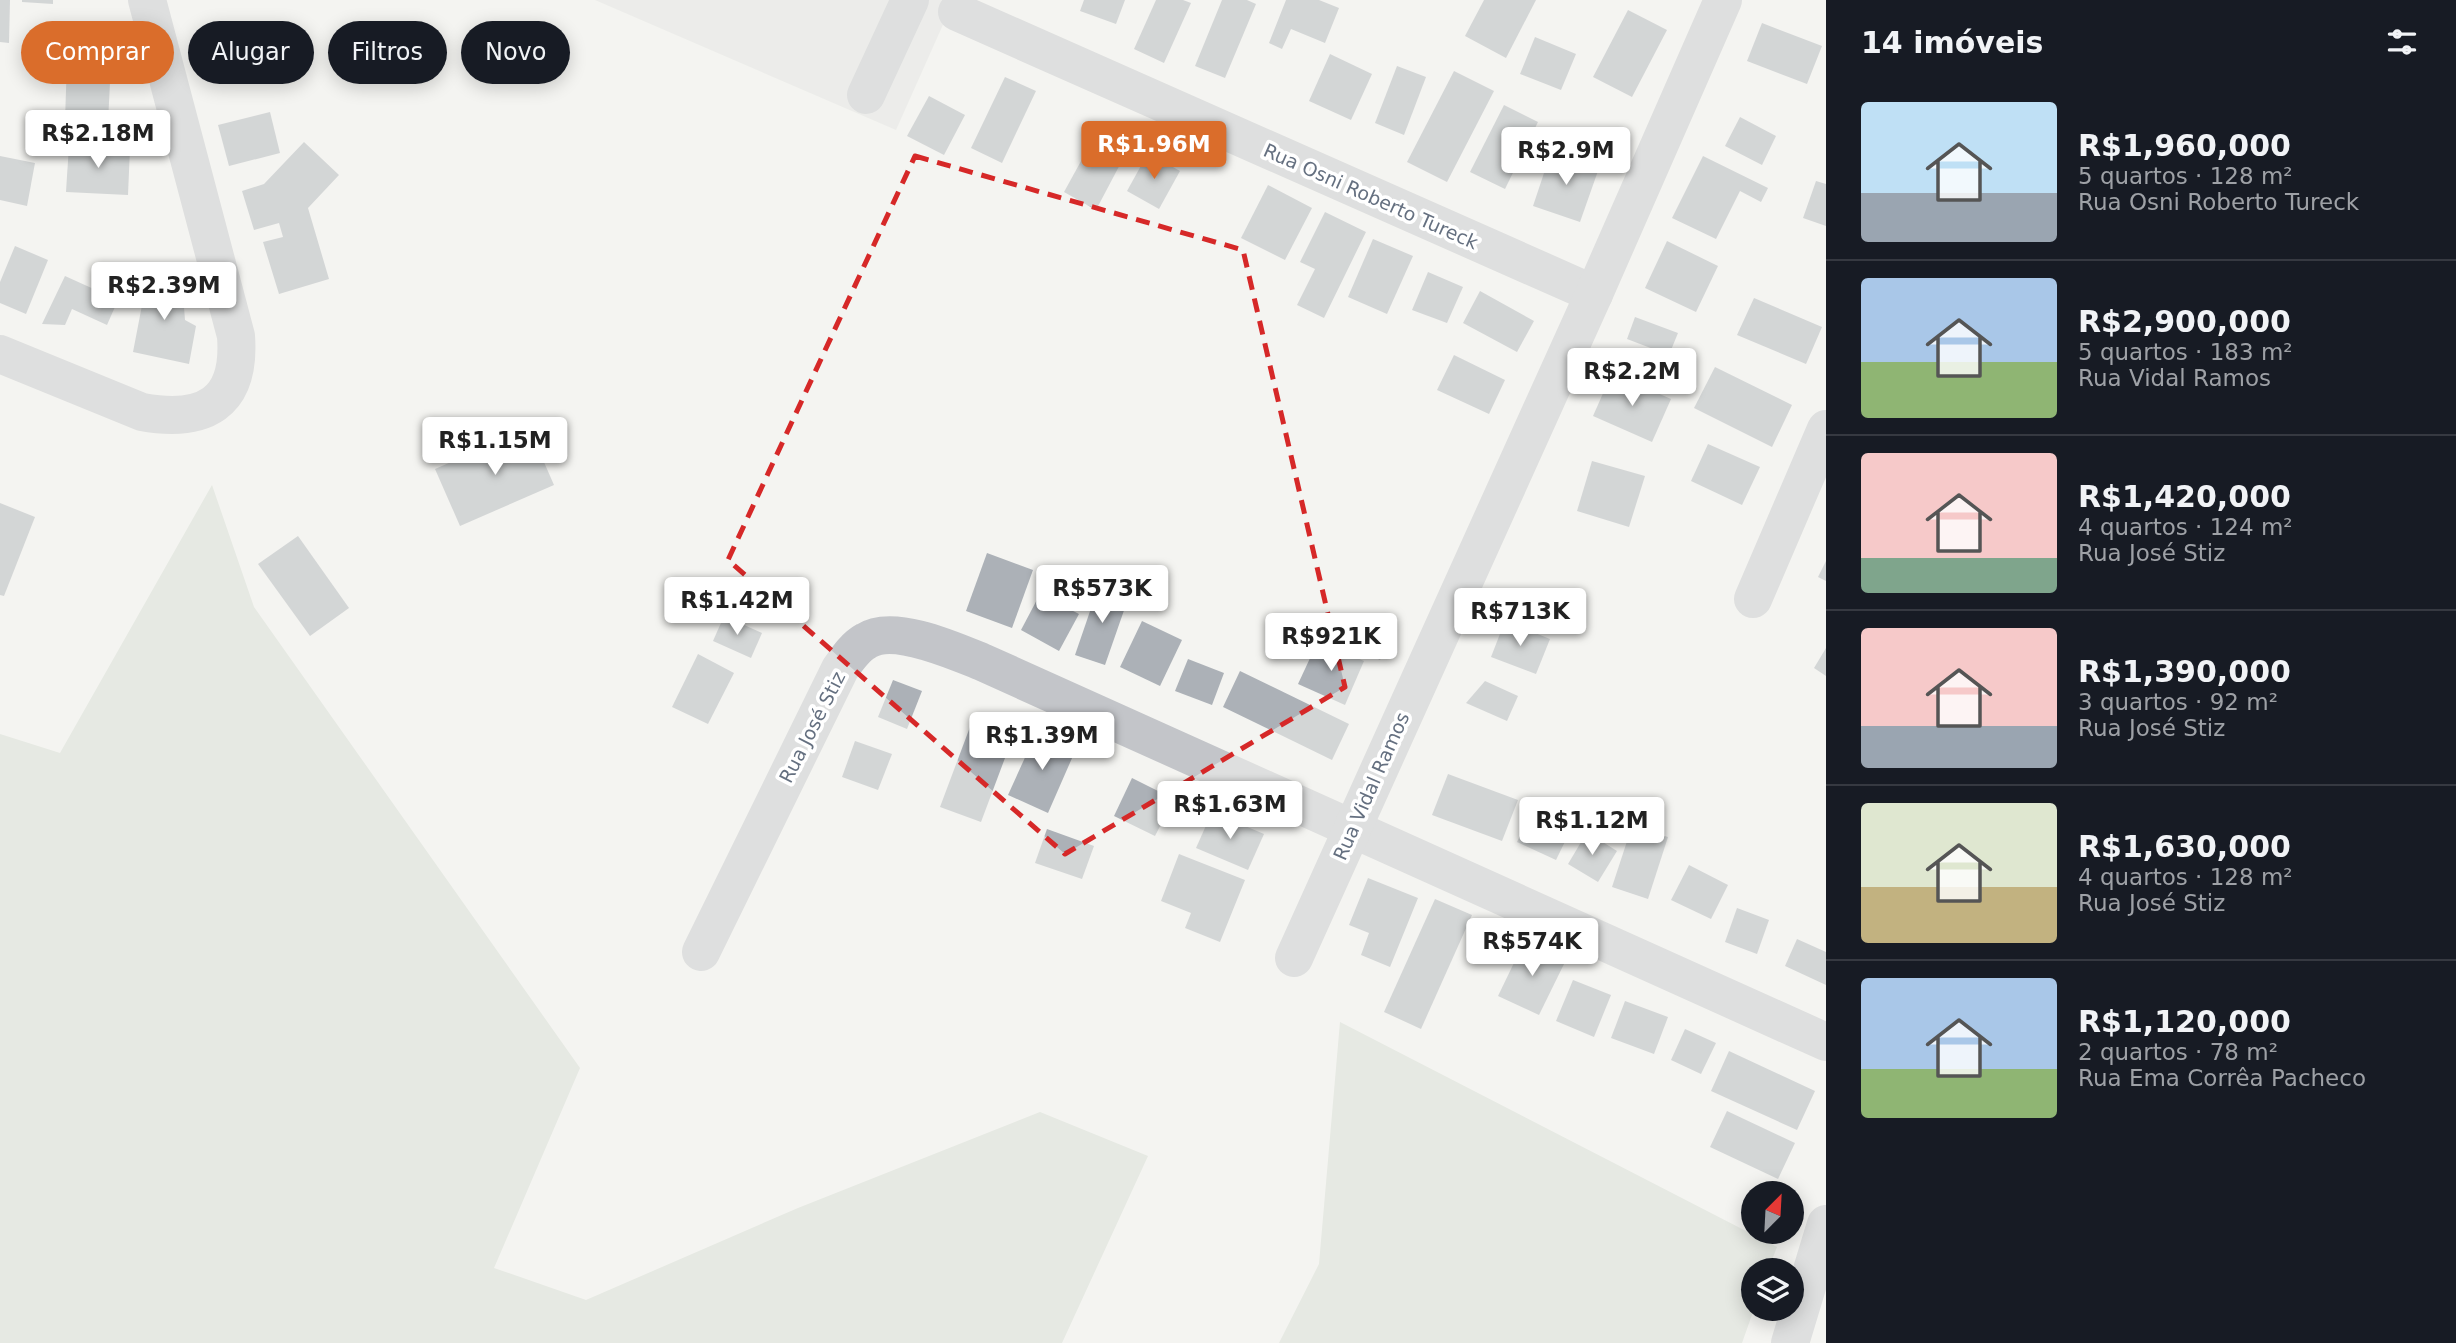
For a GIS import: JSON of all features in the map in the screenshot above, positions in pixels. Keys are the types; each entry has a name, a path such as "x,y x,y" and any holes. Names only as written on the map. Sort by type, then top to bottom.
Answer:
{"street":[{"path":"0,354 142,412 165,416 187,416 207,409 220,398 231,382 238,360 236,336 147,0"},
{"path":"866,95 910,0"},
{"name":"Rua Vidal Ramos","path":"1294,958 1594,294 1721,1"},
{"name":"Rua Osni Roberto Tureck","path":"957,12 1594,294"},
{"path":"1753,599 1826,429"},
{"name":"Rua José Stiz","path":"701,952 839,669 867,639 887,635 943,647 982,662 1826,1042"},
{"path":"1790,1343 1826,1224"}],"highlighted area":[{"path":"915,156 1243,250 1345,687 1065,854 728,560"}],"shaded area":[{"path":"595,0 954,0 896,130"},
{"path":"212,485 254,607 580,1068 494,1268 586,1300 798,1208 1040,1112 1148,1156 1062,1343 0,1343 0,734 60,753"},
{"path":"1340,1022 1741,1228 1741,1244 1771,1244 1777,1247 1773,1258 1741,1258 1741,1321 1750,1321 1742,1343 1279,1343 1319,1264"}],"building":[{"path":"0,0 10,0 9,43 0,42"},
{"path":"53,0 53,4 22,2"},
{"path":"1084,0 1125,0 1116,24 1080,11"},
{"path":"1156,0 1183,0 1191,3 1164,63 1134,49"},
{"path":"1222,0 1247,0 1256,4 1225,78 1195,66"},
{"path":"1286,0 1319,0 1339,8 1325,43 1291,29 1282,49 1269,43"},
{"path":"1484,0 1536,0 1506,58 1465,36"},
{"path":"1628,10 1667,30 1632,97 1593,77"},
{"path":"1762,23 1822,46 1807,84 1747,61"},
{"path":"1535,37 1576,54 1561,90 1520,74"},
{"path":"1330,54 1372,74 1351,120 1309,101"},
{"path":"1397,66 1426,77 1404,135 1375,123"},
{"path":"1454,71 1494,91 1447,182 1407,162"},
{"path":"1005,77 1036,91 1002,163 971,148"},
{"path":"66,84 110,84 108,122 65,120"},
{"path":"929,96 965,115 944,155 907,136"},
{"path":"1504,105 1538,122 1505,189 1470,172"},
{"path":"270,112 280,153 229,166 218,125"},
{"path":"1740,117 1776,136 1762,165 1725,146"},
{"path":"1103,121 1134,138 1096,210 1064,192"},
{"path":"304,142 339,175 308,208 329,279 279,294 263,242 283,237 279,223 254,230 242,191 264,184"},
{"path":"69,145 130,148 128,195 66,192"},
{"path":"1551,152 1599,168 1580,222 1533,206"},
{"path":"1148,153 1180,171 1159,209 1127,191"},
{"path":"0,156 35,163 27,206 0,200"},
{"path":"1703,156 1768,188 1761,202 1740,191 1716,239 1672,218"},
{"path":"1816,181 1826,184 1826,226 1803,218"},
{"path":"1268,185 1312,208 1285,260 1241,238"},
{"path":"1325,212 1366,232 1324,318 1297,305 1315,269 1300,262"},
{"path":"1373,239 1413,256 1387,314 1348,297"},
{"path":"1667,241 1718,266 1696,312 1645,288"},
{"path":"15,246 48,260 26,314 0,303 0,282"},
{"path":"1428,272 1463,287 1447,323 1412,310"},
{"path":"148,274 182,281 185,320 196,326 189,364 133,352"},
{"path":"65,276 118,300 107,325 72,309 65,325 42,324"},
{"path":"1480,291 1534,321 1517,352 1463,323"},
{"path":"1754,298 1822,327 1806,364 1737,335"},
{"path":"1635,317 1678,333 1669,355 1627,339"},
{"path":"1454,355 1505,380 1489,414 1437,390"},
{"path":"1715,367 1792,405 1772,447 1694,408"},
{"path":"1612,373 1671,399 1652,442 1593,416"},
{"path":"529,428 554,485 460,526 435,469"},
{"path":"1708,444 1760,467 1742,505 1691,481"},
{"path":"1592,461 1645,476 1629,527 1577,511"},
{"path":"0,503 35,517 4,596 0,595"},
{"path":"298,536 349,608 310,636 258,564"},
{"path":"987,553 1033,570 1012,628 966,611"},
{"path":"1826,561 1826,581 1818,577"},
{"path":"1099,585 1129,596 1105,665 1075,655"},
{"path":"1040,594 1079,614 1059,651 1021,630"},
{"path":"1346,614 1392,637 1380,660 1334,637"},
{"path":"724,616 762,633 751,658 713,641"},
{"path":"1142,621 1182,640 1160,686 1120,667"},
{"path":"1505,621 1550,639 1536,674 1491,657"},
{"path":"1318,641 1364,661 1345,705 1298,684"},
{"path":"1826,648 1826,676 1814,668"},
{"path":"698,654 734,673 708,724 672,707"},
{"path":"1188,659 1224,673 1212,705 1175,691"},
{"path":"1240,671 1349,724 1332,760 1223,707"},
{"path":"893,680 922,691 907,729 878,717"},
{"path":"1485,681 1518,696 1507,721 1466,703"},
{"path":"970,727 1011,742 981,822 940,807"},
{"path":"1037,731 1076,749 1048,813 1008,795"},
{"path":"855,741 892,754 878,790 842,777"},
{"path":"1448,774 1518,800 1502,841 1432,815"},
{"path":"1132,778 1174,799 1155,836 1114,816"},
{"path":"1537,801 1576,819 1556,860 1517,842"},
{"path":"1212,812 1264,834 1248,870 1196,848"},
{"path":"1632,826 1668,837 1648,899 1612,887"},
{"path":"1047,829 1094,846 1082,879 1035,863"},
{"path":"1587,832 1617,851 1598,882 1568,864"},
{"path":"1179,854 1245,880 1220,942 1185,928 1191,913 1161,901"},
{"path":"1689,865 1728,885 1711,919 1671,900"},
{"path":"1368,878 1418,898 1390,967 1361,955 1369,933 1349,925"},
{"path":"1435,899 1472,915 1421,1029 1384,1012"},
{"path":"1737,908 1769,920 1757,954 1725,942"},
{"path":"1797,939 1826,952 1826,985 1785,966"},
{"path":"1525,940 1566,960 1539,1015 1498,996"},
{"path":"1573,980 1611,995 1594,1037 1556,1021"},
{"path":"1625,1001 1668,1017 1654,1054 1611,1038"},
{"path":"1685,1029 1716,1043 1701,1074 1671,1060"},
{"path":"1729,1051 1815,1091 1797,1130 1711,1091"},
{"path":"1727,1111 1795,1143 1778,1179 1710,1147"}]}
